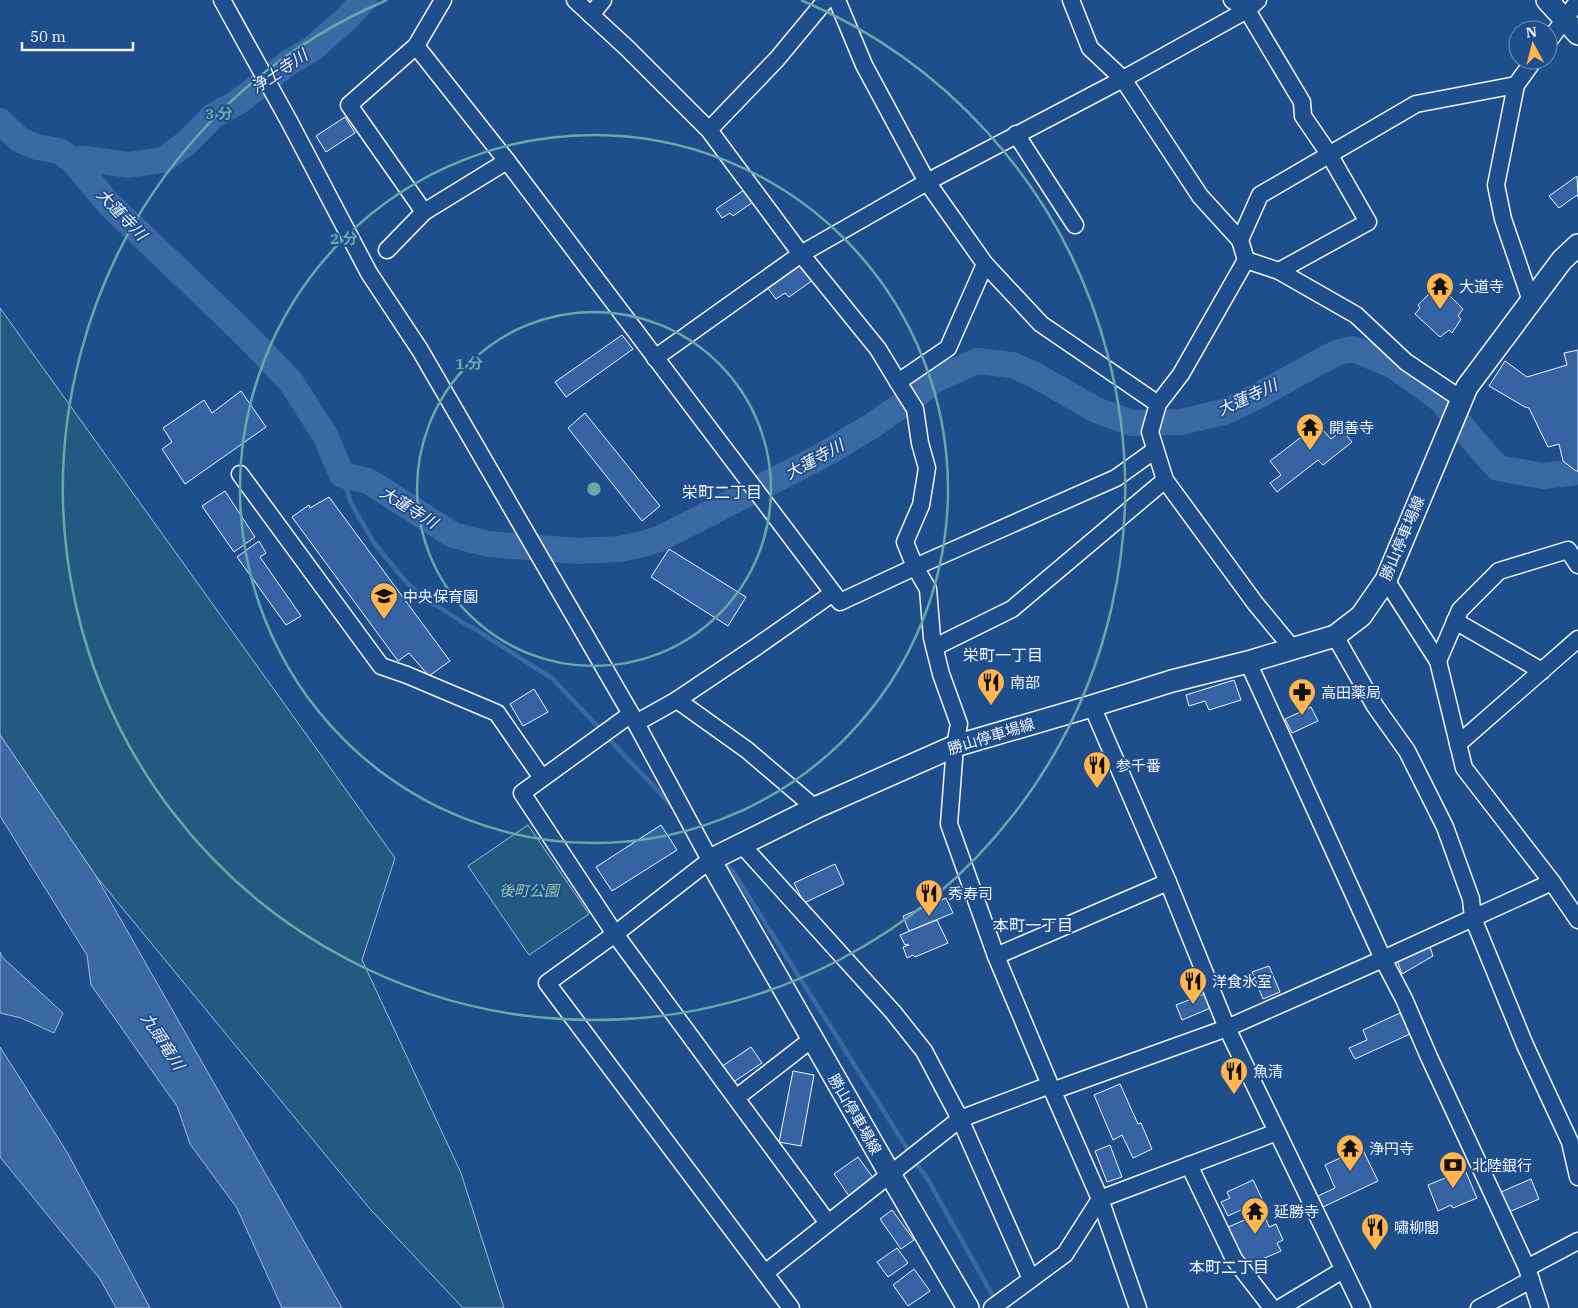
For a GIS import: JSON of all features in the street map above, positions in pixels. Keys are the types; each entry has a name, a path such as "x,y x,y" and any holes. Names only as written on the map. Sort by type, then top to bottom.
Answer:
{"main road":[{"path":"1547,0 1571,27"},
{"name":"勝山停車場線","path":"968,1308 710,860 815,808 955,746 1172,681 1248,662 1335,636 1361,616 1386,580 1466,387 1562,260 1578,245"}],"street":[{"path":"222,0 369,273 420,350 633,719 710,860 615,934 547,983 791,1308"},
{"path":"424,212 348,105 416,46 443,0"},
{"path":"575,0 709,130 801,254 878,349 914,409 927,468 921,505 905,542 914,566 928,589 932,638 941,674 959,724 955,746 948,824 996,956 1100,1199 1138,1308"},
{"path":"591,15 603,0"},
{"path":"709,130 777,59 826,0"},
{"path":"837,0 864,65 927,182 985,264 1042,324 1158,404"},
{"path":"1072,0 1090,48 1123,79 1200,196 1240,240 1246,260 1181,374 1158,404 1150,432 1165,480 1255,603 1293,649"},
{"path":"1232,0 1252,3"},
{"path":"1558,35 1571,27 1578,1"},
{"path":"655,358 801,254 927,182 1123,79 1252,3"},
{"path":"1252,3 1302,102 1303,116 1329,154 1368,222 1279,271"},
{"path":"416,46 507,161 837,597"},
{"path":"1527,70 1516,85 1496,185 1503,219 1531,301"},
{"path":"1240,240 1260,195 1416,104 1516,85"},
{"path":"1016,134 1075,225"},
{"path":"387,250 424,212 507,161"},
{"path":"1246,260 1279,271 1356,315 1406,362 1461,399"},
{"path":"898,382 948,348 985,264"},
{"path":"828,1223 615,934 522,793 633,719 677,700 756,647 837,597 914,566 1116,478 1155,450"},
{"path":"240,474 381,666 408,675 497,713 542,778"},
{"path":"935,647 1012,609 1165,480"},
{"path":"1438,661 1460,610 1499,571 1568,550 1578,565"},
{"path":"1386,580 1438,661 1464,768 1552,882 1578,920"},
{"path":"1455,621 1542,671"},
{"path":"1335,636 1375,706 1407,751 1446,827 1471,899 1474,918 1525,1045 1570,1142 1578,1177"},
{"path":"1458,744 1578,639"},
{"path":"1248,662 1383,960 1404,999 1529,1274 1540,1308"},
{"path":"677,700 746,750 815,808"},
{"path":"1092,706 1168,882 1227,1028 1362,1308"},
{"path":"741,844 893,1012 924,1050 960,1119 1031,1280"},
{"path":"996,956 1168,882"},
{"path":"765,1273 960,1119 1227,1028 1383,960 1552,882"},
{"path":"736,1098 812,1039"},
{"path":"992,1308 1065,1254 1100,1199 1277,1132"},
{"path":"1189,1165 1234,1259 1272,1308"},
{"path":"1479,1308 1578,1241"},
{"path":"1280,1308 1343,1270"}],"green space":[{"path":"0,308 395,858 362,960 461,1173 504,1308 463,1308 370,1209 96,876 0,735"},
{"name":"後町公園","path":"528,825 589,914 529,955 468,866"}],"water":[{"name":"九頭竜川","path":"0,735 96,876 342,1308 282,1308 237,1208 190,1144 177,1106 91,985 87,955 0,816"},
{"path":"0,952 2,957 63,1013 54,1033 21,1018 0,1013"},
{"path":"0,1047 67,1152 150,1308 116,1308 100,1279 0,1157"}],"building":[{"path":"345,117 355,133 326,152 316,136"},
{"path":"1577,176 1578,197 1577,195 1559,208 1549,196"},
{"path":"744,190 753,202 733,216 730,213 722,218 716,209"},
{"path":"801,264 813,280 789,297 785,293 776,299 767,287"},
{"path":"1439,285 1463,309 1458,316 1461,319 1452,333 1449,330 1440,337 1415,314 1420,308 1418,305 1429,294 1431,295"},
{"path":"622,335 633,349 566,397 555,382"},
{"path":"1578,350 1578,471 1576,471 1563,461 1559,444 1548,447 1529,408 1489,386 1505,361 1527,377 1567,365 1564,353"},
{"path":"241,391 266,427 185,484 162,449 172,442 163,428 204,400 212,413"},
{"path":"585,413 660,506 642,521 568,428"},
{"path":"1322,429 1331,439 1342,430 1352,442 1323,465 1318,460 1277,492 1270,483 1281,475 1270,461 1300,438 1305,443"},
{"path":"225,491 255,537 234,552 202,506"},
{"path":"329,497 450,661 429,676 409,653 398,661 292,517 309,505 310,508"},
{"path":"259,541 266,553 260,557 301,616 286,625 237,557"},
{"path":"669,549 746,597 728,626 651,577"},
{"path":"1234,680 1241,700 1209,710 1205,701 1189,706 1186,695"},
{"path":"534,689 548,712 523,726 510,704"},
{"path":"1311,707 1318,721 1292,733 1285,719"},
{"path":"661,825 677,850 612,891 596,867"},
{"path":"835,864 844,884 804,903 794,883"},
{"path":"946,898 953,913 909,931 903,916"},
{"path":"937,920 948,943 915,957 913,955 907,958 903,947 909,945 905,945 900,935"},
{"path":"1429,944 1433,956 1402,974 1397,960"},
{"path":"1269,966 1280,992 1263,999 1252,972"},
{"path":"1207,993 1213,1007 1182,1020 1176,1005"},
{"path":"1400,1013 1410,1034 1355,1059 1349,1048 1367,1040 1363,1030"},
{"path":"751,1047 762,1063 732,1083 721,1067"},
{"path":"793,1071 814,1075 801,1146 779,1142"},
{"path":"1120,1084 1138,1124 1141,1123 1152,1149 1133,1158 1122,1135 1113,1140 1094,1095"},
{"path":"1110,1145 1122,1177 1107,1182 1095,1151"},
{"path":"1362,1148 1378,1181 1323,1207 1318,1196 1335,1188 1325,1165"},
{"path":"858,1157 874,1179 849,1196 834,1174"},
{"path":"1465,1170 1477,1198 1453,1208 1451,1205 1438,1211 1428,1185"},
{"path":"1531,1179 1539,1199 1509,1212 1501,1192"},
{"path":"1253,1180 1265,1205 1253,1210 1259,1222 1266,1219 1269,1227 1276,1224 1283,1240 1277,1243 1281,1251 1244,1267 1226,1228 1247,1219 1243,1209 1228,1216 1221,1202 1230,1198 1227,1192"},
{"path":"892,1210 914,1240 901,1249 880,1219"},
{"path":"897,1248 908,1263 888,1277 877,1262"},
{"path":"914,1269 930,1291 908,1306 893,1285"}],"waterway":[{"name":"浄土寺川","path":"0,121 20,140 37,147 59,151 72,160 88,159 128,165 163,160 185,144 213,116 238,102 288,63 312,49 345,20 364,0"},
{"name":"大蓮寺川","path":"72,160 109,204 247,336 291,382 325,435 342,475 368,481 453,535 488,544 578,551 620,549 659,539 818,458 870,427 935,380 977,361 1012,365 1035,375 1096,410 1132,423 1181,422 1224,412 1339,352 1354,349 1394,366 1441,400 1498,468 1543,476 1578,472"},
{"path":"342,475 351,503 374,543 407,583 427,601 553,679 602,731"},
{"path":"607,737 674,808"},
{"path":"723,861 732,870 910,1153"},
{"path":"914,1160 927,1178 995,1300"}],"place":[{"name":"大道寺","path":"1440,310"},
{"name":"開善寺","path":"1310,451"},
{"name":"中央保育園","path":"384,620"},
{"name":"南部","path":"991,706"},
{"name":"高田薬局","path":"1302,716"},
{"name":"参千番","path":"1097,789"},
{"name":"秀寿司","path":"929,917"},
{"name":"洋食氷室","path":"1193,1005"},
{"name":"魚清","path":"1234,1095"},
{"name":"浄円寺","path":"1350,1172"},
{"name":"北陸銀行","path":"1453,1189"},
{"name":"延勝寺","path":"1255,1235"},
{"name":"嘯柳閣","path":"1375,1251"}],"district":[{"name":"栄町二丁目","path":"722,492"},
{"name":"栄町一丁目","path":"1003,655"},
{"name":"本町一丁目","path":"1033,925"},
{"name":"本町二丁目","path":"1229,1267"}]}
